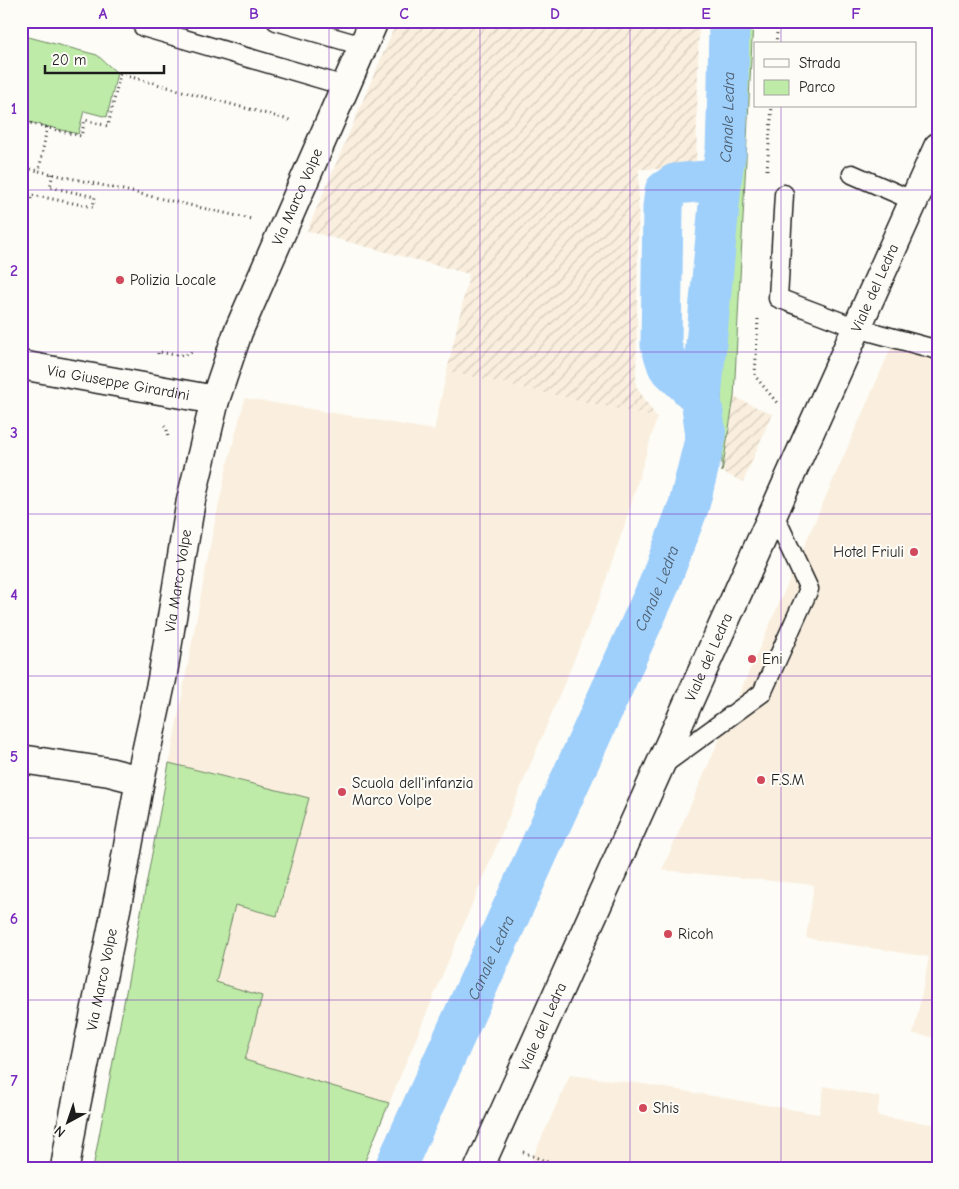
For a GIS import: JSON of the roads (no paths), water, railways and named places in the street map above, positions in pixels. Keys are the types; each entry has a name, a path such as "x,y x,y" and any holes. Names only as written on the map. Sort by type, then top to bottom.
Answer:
{"main road":[{"name":"Via Marco Volpe","path":"65,1168 140,780 162,679 190,500 216,400 238,332 374,21"},
{"name":"Viale del Ledra","path":"479,1168 938,147"},
{"name":"Via Giuseppe Girardini","path":"21,366 216,400"},
{"path":"21,759 109,772 140,780"}],"lane":[{"path":"276,21 363,46"},
{"path":"143,27 345,86"},
{"path":"852,174 914,201"},
{"path":"784,194 778,298 856,328 938,350"},
{"path":"658,768 762,693 809,589 774,512"}],"waterway":[{"name":"Canale Ledra","path":"395,1168 658,587 689,505 706,436 701,398 668,366 661,345 663,207 665,191 675,184 716,180 722,173 726,151 729,21"},
{"path":"701,398 722,173"}],"place":[{"name":"Polizia Locale","path":"120,280"},
{"name":"Hotel Friuli","path":"914,552"},
{"name":"Eni","path":"752,659"},
{"name":"F.S.M","path":"761,780"},
{"name":"Scuola dell'infanzia Marco Volpe","path":"342,792"},
{"name":"Ricoh","path":"668,934"},
{"name":"Shis","path":"643,1108"}]}
